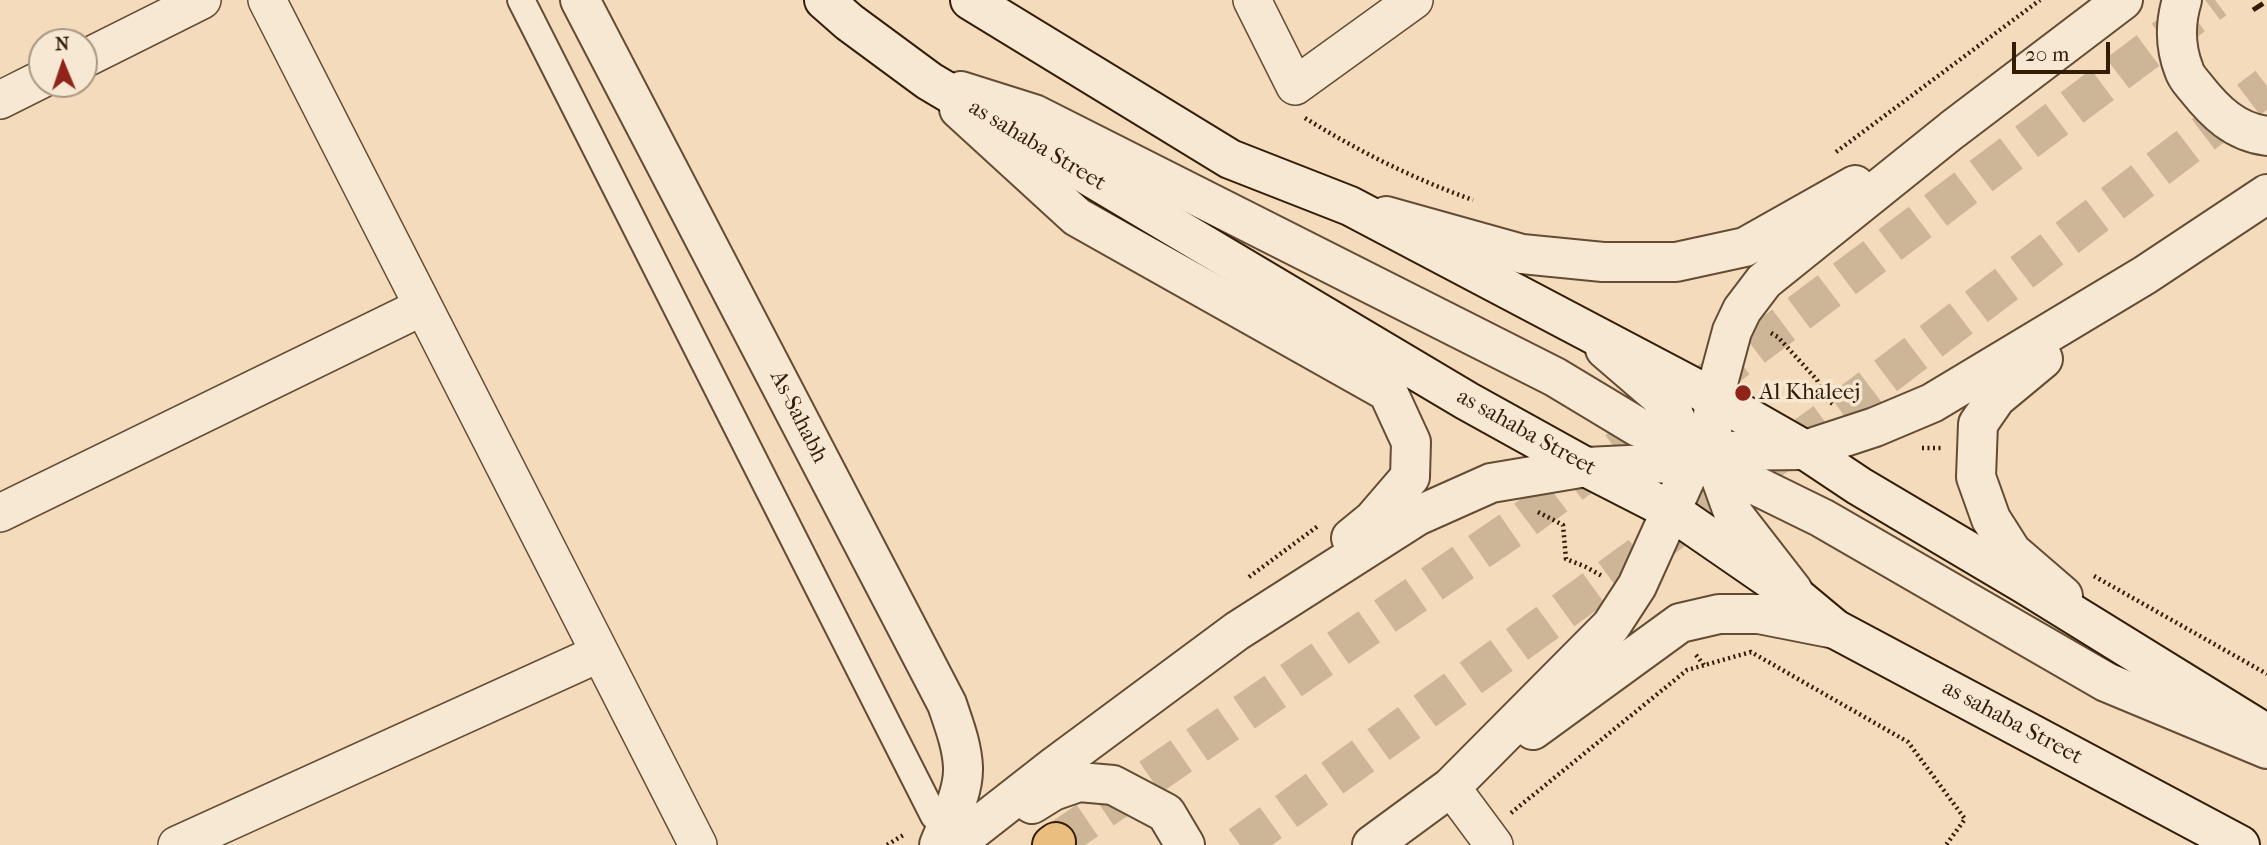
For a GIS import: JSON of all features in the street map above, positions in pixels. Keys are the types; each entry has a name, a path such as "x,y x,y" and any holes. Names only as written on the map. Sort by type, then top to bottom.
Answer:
{"street":[{"path":"98,51 202,0"},
{"path":"267,0 698,845"},
{"path":"521,0 942,835 1055,766 1237,631 1373,520 1410,477 1411,442 1388,392 1077,217 929,81"},
{"name":"As-Sahabh","path":"580,0 947,704 960,743 963,770 957,798 942,835"},
{"name":"as sahaba Street","path":"824,0 849,22 929,81 1455,394 1670,510 1799,599 1835,629 2240,845"},
{"path":"970,0 1230,159 1350,206 1522,254 1603,262 1676,262 1745,247 1952,130"},
{"path":"1252,0 1295,86 1414,0"},
{"path":"1451,787 1611,626 1637,586 1670,510 1701,455 1736,322 1764,281 1952,130 2123,0"},
{"path":"2182,0 2177,19 2178,49 2185,73 2227,122 2255,135 2267,136"},
{"path":"929,81 1034,114 1555,377 1638,426 1701,455 1822,518 2106,682 2267,749"},
{"path":"0,100 28,86"},
{"path":"1237,631 1417,516 1492,482 1586,467 1701,455 1805,450 1875,427 1932,403 2145,275 2267,194"},
{"path":"1350,206 1573,321 1805,450 1859,486 2267,734"},
{"path":"2115,640 2012,552 1991,519 1976,477 1978,425 1996,398 2145,275"},
{"path":"0,513 422,307"},
{"path":"1573,321 1670,405 1734,514 1799,599"},
{"path":"1372,845 1680,623 1719,614 1759,614 1835,629"},
{"path":"177,845 600,653"},
{"path":"968,845 1053,791 1079,782 1113,785 1166,813 1185,845"},
{"path":"1451,787 1490,839"}],"path":[{"path":"1832,155 2040,0"},
{"path":"1295,86 1303,117 1357,150 1448,191 1484,204"},
{"path":"1778,337 1817,380 1825,399"},
{"path":"1563,525 1566,559 1586,567"},
{"path":"2088,571 2098,580 2267,674"},
{"path":"1490,839 1687,670 1751,652 1908,742 1965,819 1946,845"}],"tunnel":[{"path":"1056,842 1519,524 2215,0"},
{"path":"1240,845 1850,403 2267,86"}],"railway":[{"path":"2253,10 2267,1"}],"place":[{"name":"Al Khaleej","path":"1743,393"}]}
